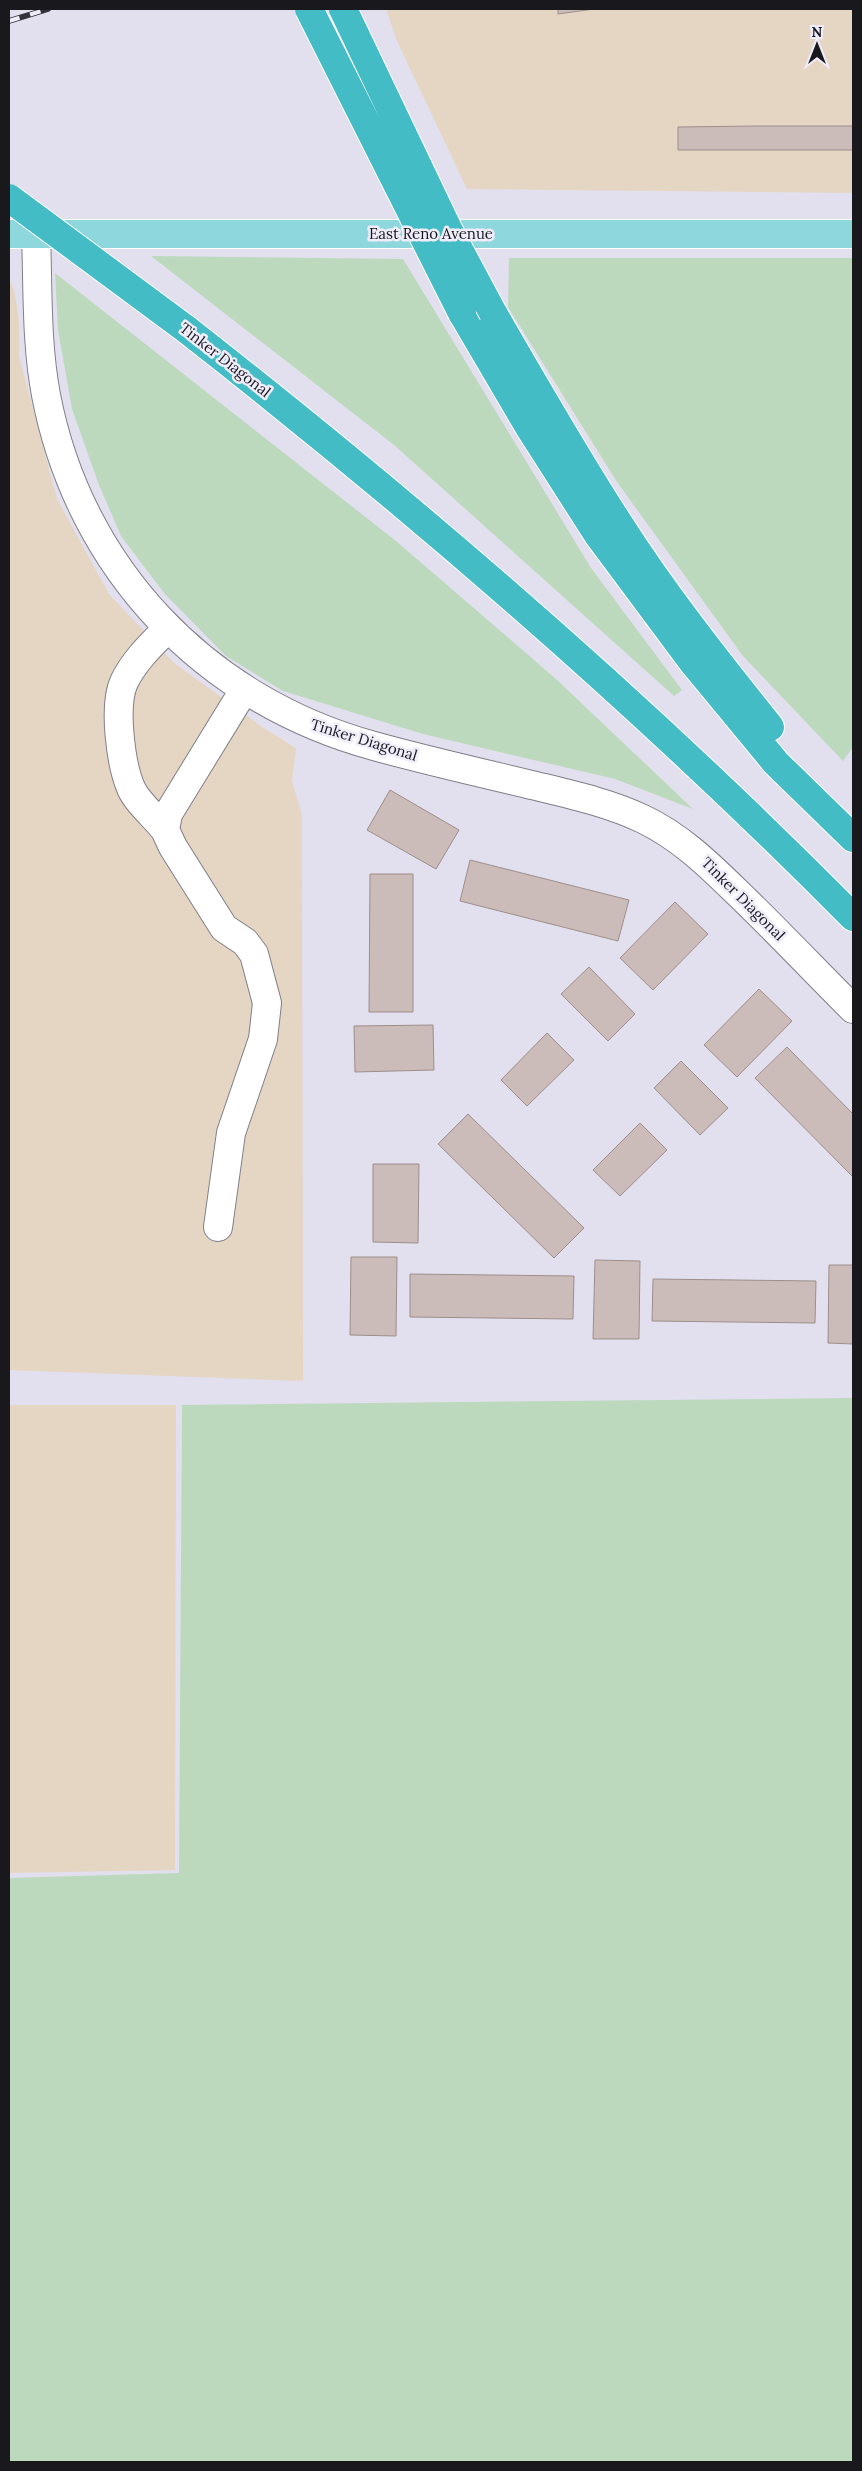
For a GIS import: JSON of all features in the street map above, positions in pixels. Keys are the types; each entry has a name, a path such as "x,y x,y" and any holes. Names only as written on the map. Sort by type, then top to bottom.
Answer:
{"highway":[{"path":"310,9 462,313 530,427 598,535 685,652 776,764 853,836"},
{"path":"343,9 448,230 554,420 619,524 710,650 853,836"},
{"name":"Tinker Diagonal","path":"9,198 186,329 294,413 458,550 585,661 757,820 853,917"}],"main road":[{"name":"East Reno Avenue","path":"9,234 853,234"}],"street":[{"name":"Tinker Diagonal","path":"36,234 39,343 46,397 72,484 101,541 127,580 167,628 244,690 299,720 373,746 589,799 644,820 698,854 853,1009"},
{"path":"167,628 139,657 123,684 119,714 120,752 131,790 165,830 173,847 224,928 245,942 254,954 267,1003 264,1039 232,1133 218,1227"},
{"path":"165,830 168,814 244,690"}],"shaded area":[{"path":"386,9 853,9 853,193 467,189 397,41"},
{"path":"9,279 14,290 19,319 19,356 57,499 109,594 173,662 262,727 296,748 292,781 302,815 303,1381 9,1370"},
{"path":"9,1405 176,1405 175,1870 9,1873"}],"green space":[{"path":"151,256 403,259 591,568 682,690 674,696 394,445"},
{"path":"509,258 853,258 853,747 843,761 743,656 617,482 508,307"},
{"path":"55,273 396,541 556,679 693,809 615,779 423,734 283,691 226,656 164,593 121,536 99,485 72,409 58,330"},
{"path":"853,1398 853,2462 9,2462 9,1878 179,1873 182,1405"}],"building":[{"path":"558,9 594,9 558,14"},
{"path":"853,126 853,150 678,150 678,127"},
{"path":"390,790 459,830 436,869 367,830"},
{"path":"470,860 629,900 618,941 460,901"},
{"path":"370,874 413,874 413,1012 369,1012"},
{"path":"675,902 708,934 653,990 620,958"},
{"path":"589,967 635,1014 608,1041 561,994"},
{"path":"759,989 792,1021 737,1077 704,1045"},
{"path":"433,1025 434,1070 355,1072 354,1026"},
{"path":"547,1033 574,1060 527,1106 501,1080"},
{"path":"787,1047 853,1114 853,1177 755,1078"},
{"path":"681,1061 728,1108 700,1135 654,1088"},
{"path":"468,1114 584,1228 554,1258 438,1144"},
{"path":"640,1123 667,1150 620,1196 593,1170"},
{"path":"373,1164 419,1164 418,1243 373,1242"},
{"path":"351,1257 397,1257 396,1336 350,1335"},
{"path":"595,1260 640,1261 639,1339 593,1339"},
{"path":"829,1265 853,1265 853,1344 828,1343"},
{"path":"410,1274 574,1276 573,1319 410,1317"},
{"path":"653,1279 816,1281 815,1323 652,1321"}],"railway":[{"path":"9,21 48,9"}]}
